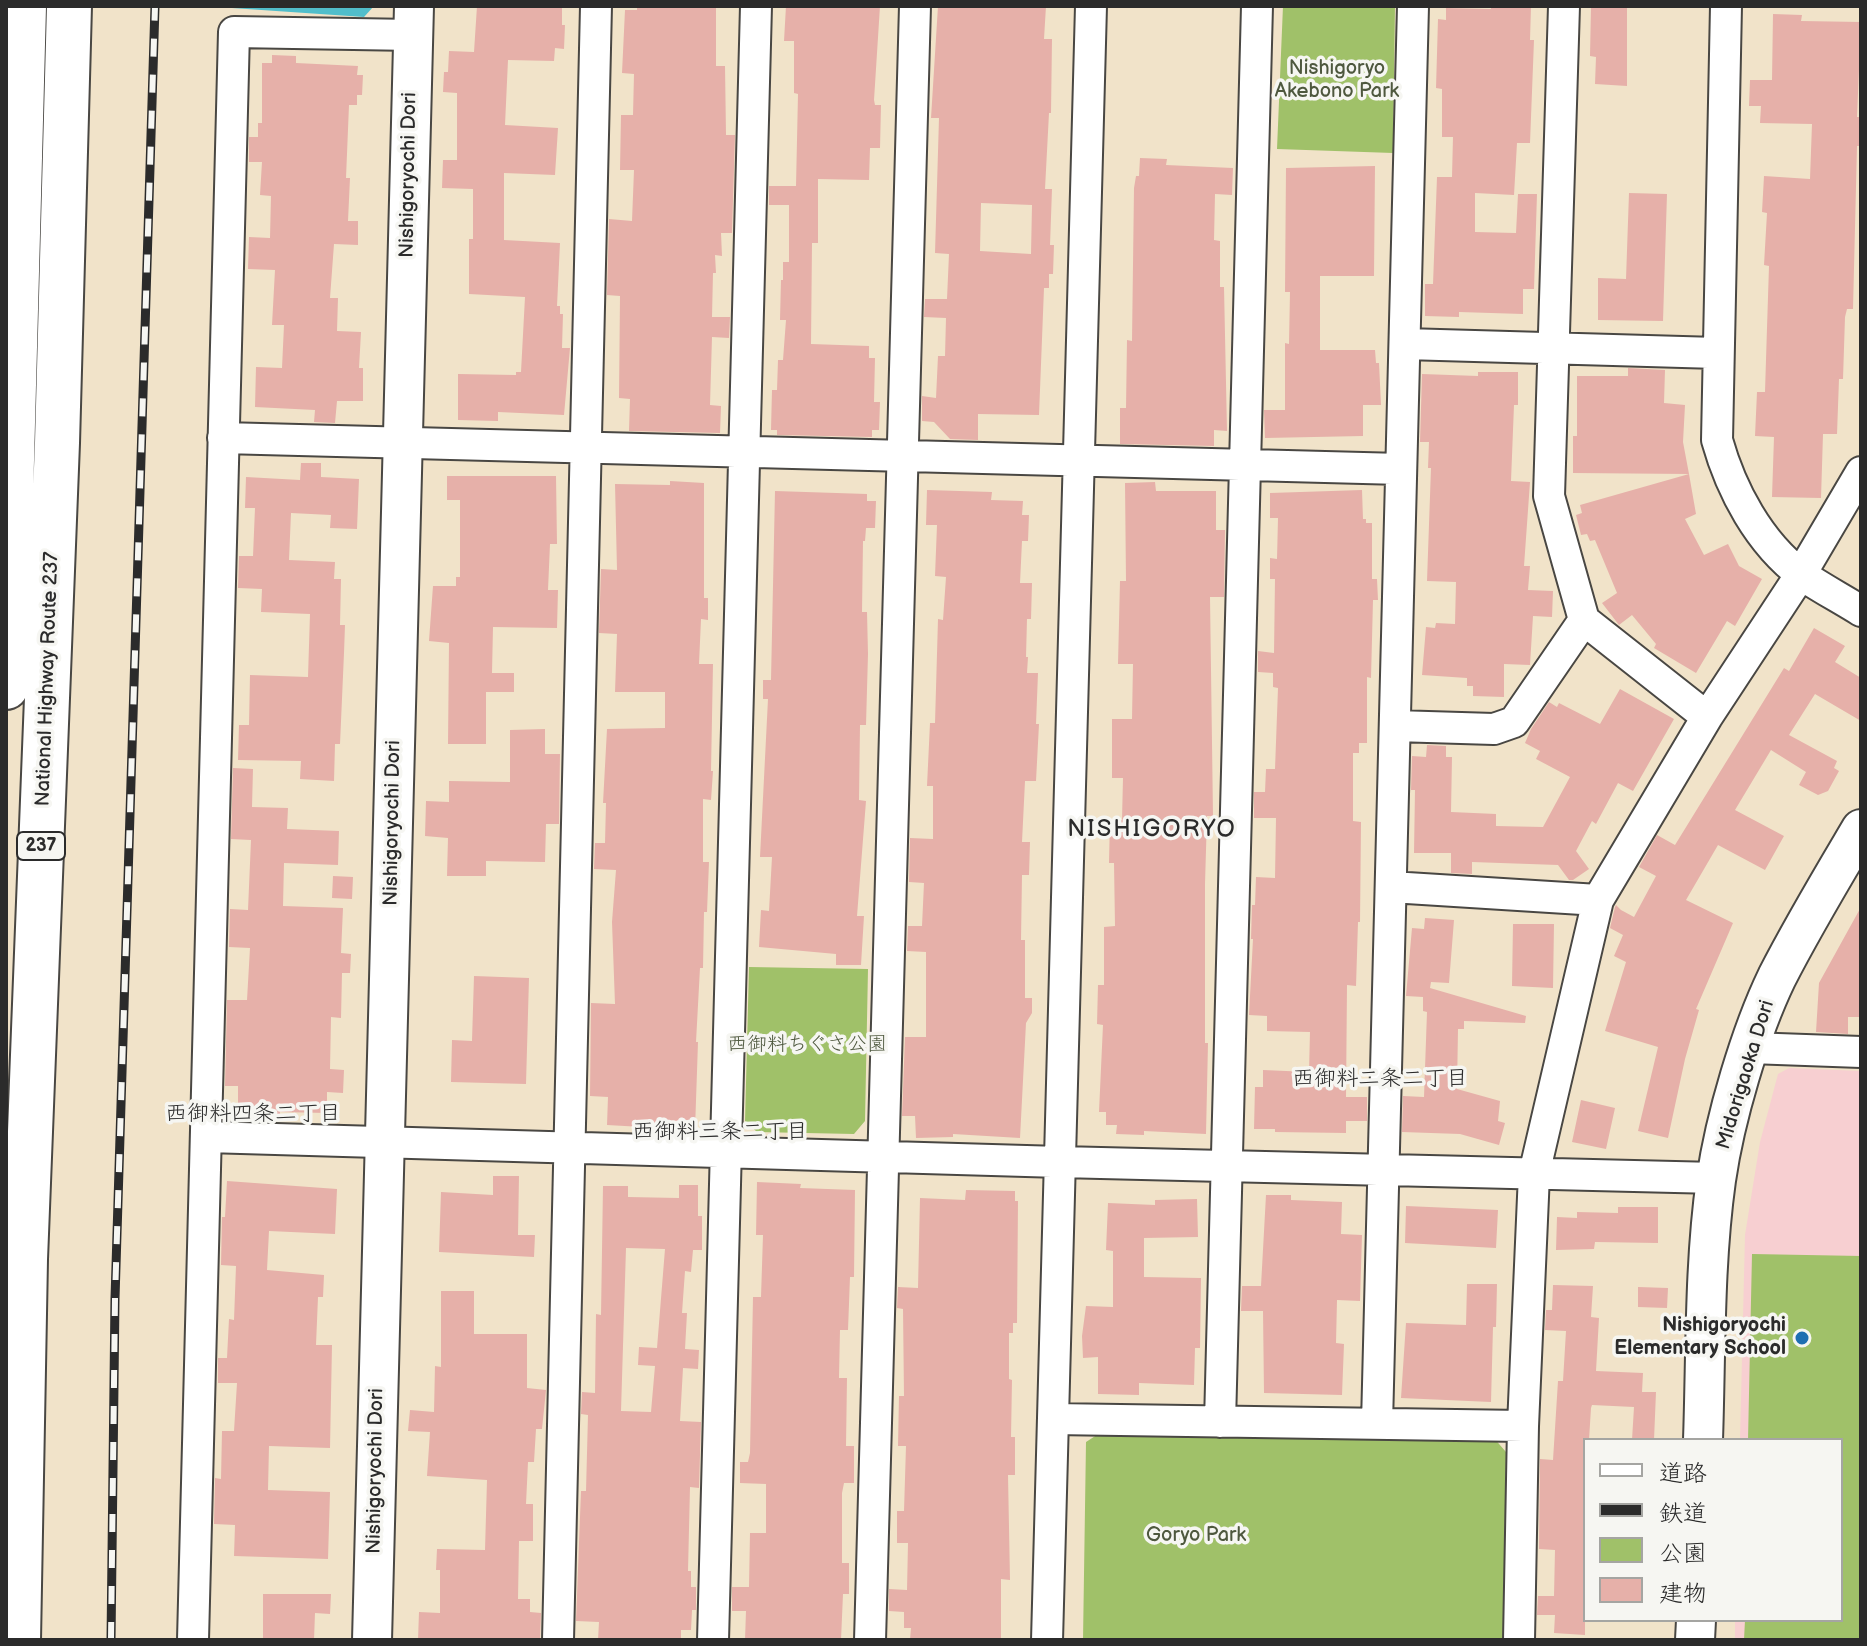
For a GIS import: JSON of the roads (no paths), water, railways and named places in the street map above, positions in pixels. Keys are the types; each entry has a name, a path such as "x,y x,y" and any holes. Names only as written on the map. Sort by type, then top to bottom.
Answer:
{"highway":[{"name":"National Highway Route 237","path":"6,687 9,442 24,6"},
{"name":"National Highway Route 237","path":"18,1640 16,1259 57,443 69,6"}],"street":[{"path":"558,1640 596,6"},
{"path":"713,1640 756,6"},
{"path":"870,1640 915,6"},
{"path":"1047,1640 1091,6"},
{"path":"1220,1422 1257,6"},
{"path":"1377,1423 1413,6"},
{"path":"1564,6 1549,496 1584,620 1707,717"},
{"path":"1726,6 1717,440 1726,471 1748,514 1776,549 1801,574 1861,611"},
{"path":"193,1640 234,32 413,20"},
{"name":"Nishigoryochi Dori","path":"372,1640 413,20"},
{"path":"1405,344 1717,353"},
{"path":"223,438 1401,469"},
{"path":"9,442 57,443"},
{"path":"1519,1640 1523,1426 1534,1174 1598,900 1707,717 1801,574 1861,472"},
{"path":"1395,726 1494,729 1514,722 1584,620"},
{"name":"Midorigaoka Dori","path":"1703,1438 1711,1225 1716,1178 1732,1107 1776,980 1861,829"},
{"path":"1391,887 1598,900"},
{"path":"1750,1048 1861,1052"},
{"path":"207,1137 1716,1178"},
{"path":"1053,1419 1523,1426"}],"water":[{"path":"233,6 374,6 364,17"}],"railway":[{"path":"111,1640 115,1298 155,6"}],"place":[{"name":"Nishigoryochi Elementary School","path":"1802,1338"}],"district":[{"name":"NISHIGORYO","path":"1152,830"},
{"name":"西御料二条二丁目","path":"1380,1079"},
{"name":"西御料四条二丁目","path":"253,1114"},
{"name":"西御料三条二丁目","path":"720,1132"}],"park label":[{"name":"Nishigoryo Akebono Park","path":"1337,80"},
{"name":"西御料ちぐさ公園","path":"807,1045"},
{"name":"Goryo Park","path":"1196,1536"}]}
